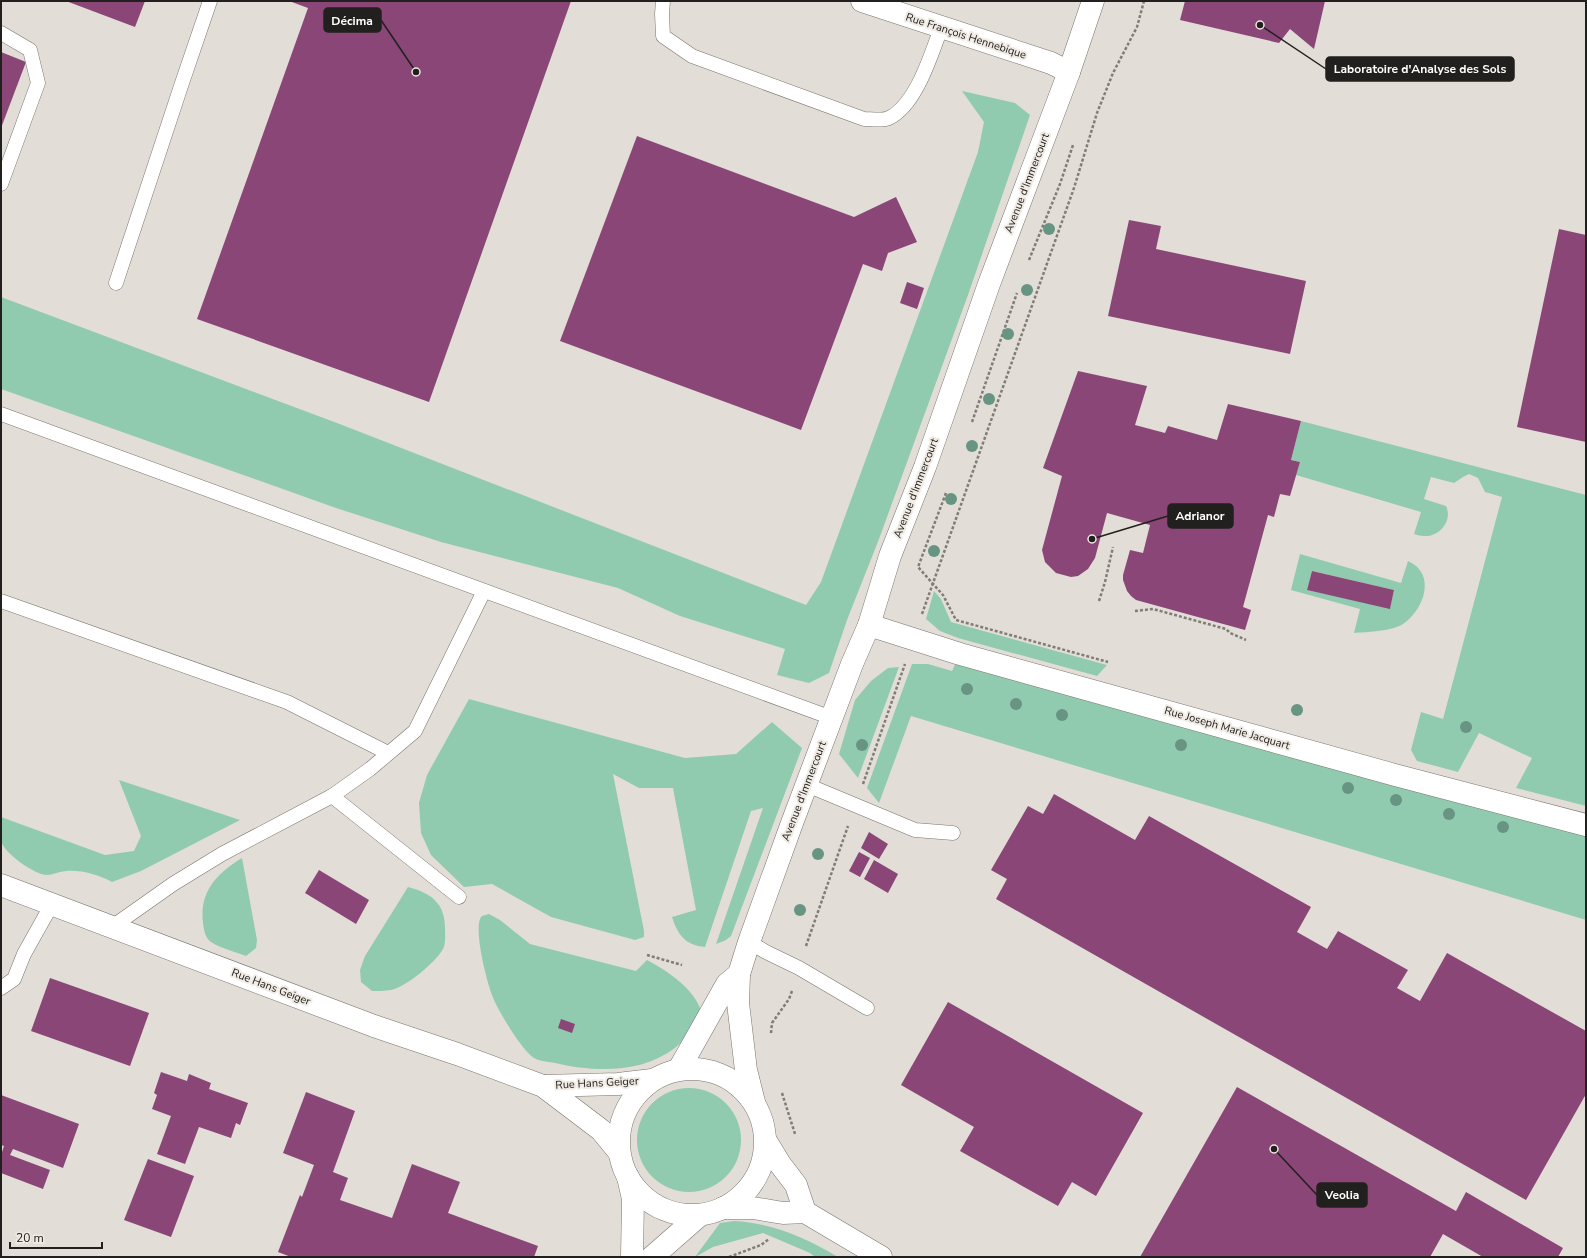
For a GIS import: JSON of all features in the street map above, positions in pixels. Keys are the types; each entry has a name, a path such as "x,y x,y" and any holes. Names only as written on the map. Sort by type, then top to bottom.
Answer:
{"street":[{"name":"Rue François Hennebique","path":"862,1 1050,63 1069,72"},
{"name":"Avenue d'Immercourt","path":"754,1102 746,1070 741,1039 738,1003 739,974 764,898 869,625 890,556 924,467 991,278 1069,72 1093,1"},
{"name":"Rue Joseph Marie Jacquart","path":"869,625 960,654 1395,775 1586,825"},
{"name":"Rue Hans Geiger","path":"1,885 374,1026 457,1054 543,1086 601,1130 620,1152"},
{"name":"Avenue d'Immercourt","path":"679,1069 720,995 727,984 739,974"},
{"path":"632,1257 633,1199 628,1176 620,1152 620,1131 625,1111 636,1094 652,1080 679,1069 701,1068 722,1074 740,1086 754,1102 762,1121 766,1141 764,1158 756,1178 749,1188 737,1200 723,1208"},
{"name":"Rue Hans Geiger","path":"543,1086 618,1084 652,1080"},
{"path":"766,1141 780,1164 796,1185 805,1212"},
{"path":"628,1176 638,1190 651,1202 666,1210 683,1214 700,1214 723,1208 753,1208 783,1213 805,1212 881,1257"},
{"path":"652,1257 700,1214"}],"lane":[{"path":"116,283 210,1"},
{"path":"663,1 663,36 692,56 864,119 888,119 908,102 924,72 941,28"},
{"path":"1,33 30,50 38,82 1,184"},
{"path":"1,414 832,718"},
{"path":"112,927 173,884 222,854 332,796 370,769 414,731 484,591"},
{"path":"1,601 287,702 388,753"},
{"path":"807,785 915,830 953,833"},
{"path":"332,796 459,897"},
{"path":"1,988 14,979 24,954 52,904"},
{"path":"749,942 799,968 867,1008"}],"path":[{"path":"913,639 1074,188 1097,113 1112,73 1137,27 1144,1"},
{"path":"1028,264 1060,184 1075,138"},
{"path":"971,424 1018,291"},
{"path":"947,491 918,567 943,595 956,620 1108,662"},
{"path":"1099,601 1113,547"},
{"path":"1135,611 1153,609 1226,629 1230,633 1246,640"},
{"path":"647,955 682,966"}],"green space":[{"path":"962,91 1015,103 1030,115 968,295 879,539 847,620 829,673 809,683 777,675 785,649 680,616 618,588 441,542 336,508 1,389 1,297 337,423 806,605 821,582 978,152 984,122"},
{"path":"1301,421 1586,495 1586,806 1516,788 1532,758 1479,733 1458,772 1417,761 1411,750 1421,712 1443,719 1502,497 1485,492 1478,478 1469,474 1454,483 1431,477 1424,499 1446,506 1448,517 1444,527 1435,534 1424,536 1414,534 1421,512 1296,475 1300,462 1291,460"},
{"path":"1300,554 1401,583 1408,561 1417,567 1422,574 1425,583 1424,592 1417,610 1403,624 1387,630 1354,633 1360,609 1291,590","holes":["1312,571 1394,590 1390,608 1307,590"]},
{"path":"934,591 941,599 951,622 1107,665 1097,676 958,638 940,631 926,619"},
{"path":"960,654 1586,825 1586,920 911,716 879,803 867,788 912,664 928,664 952,671"},
{"path":"899,667 858,778 839,754 855,700 871,681 888,668"},
{"path":"469,699 685,758 736,754 772,722 802,748 731,936 716,944 763,808 751,811 705,947 698,946 683,938 672,917 696,910 673,788 639,788 613,774 644,937 635,940 551,917 492,884 464,887 431,855 421,833 419,803 427,775"},
{"path":"119,780 240,820 141,871 112,882 96,875 79,871 64,871 46,875 41,874 27,867 13,857 3,846 1,841 1,817 105,855 134,851 141,836"},
{"path":"242,858 257,940 256,948 246,956 211,942 206,936 203,923 204,902 212,884 225,870"},
{"path":"408,887 430,896 439,906 444,919 444,947 434,961 420,974 404,984 391,990 372,991 361,982 360,970 365,956"},
{"path":"489,914 500,920 530,944 636,971 647,960 663,969 679,981 693,995 701,1011 690,1031 675,1048 647,1063 632,1067 601,1069 570,1066 536,1059 529,1054 510,1029 495,1001 490,988 479,942 479,921 482,916"},
{"path":"689,1088 709,1092 726,1103 737,1120 741,1140 737,1160 726,1177 709,1188 689,1192 669,1188 652,1177 641,1160 637,1140 641,1120 652,1103 669,1092"},
{"path":"734,1221 748,1222 775,1228 801,1238 838,1257 815,1257 810,1253 763,1233 713,1247 695,1257 720,1223"}],"building":[{"path":"66,1 145,1 135,27"},
{"path":"289,1 571,1 429,402 197,319 308,8"},
{"path":"1185,1 1325,1 1314,49 1290,29 1279,43 1180,20"},
{"path":"1,52 26,62 1,128"},
{"path":"637,136 854,217 896,197 917,242 888,253 882,271 863,264 801,430 560,341"},
{"path":"1129,220 1161,226 1156,249 1306,281 1290,354 1108,316"},
{"path":"1559,229 1586,235 1586,442 1517,427"},
{"path":"907,282 924,288 917,309 900,303"},
{"path":"1078,371 1147,386 1135,425 1165,433 1168,426 1217,440 1228,404 1301,421 1291,460 1300,462 1290,496 1280,494 1274,517 1268,515 1243,607 1251,610 1245,630 1136,600 1131,596 1127,591 1123,580 1123,575 1130,550 1143,553 1150,525 1107,513 1095,558 1088,569 1078,576 1071,577 1056,573 1045,562 1042,550 1062,476 1043,468"},
{"path":"1312,571 1394,590 1390,609 1307,590"},
{"path":"1054,794 1135,840 1149,816 1311,907 1297,932 1327,949 1338,931 1408,970 1397,988 1420,1001 1447,953 1586,1031 1586,1094 1526,1200 996,899 1007,879 991,870 1028,806 1043,814"},
{"path":"869,832 888,844 879,859 861,848"},
{"path":"859,852 870,858 860,877 849,871"},
{"path":"874,860 898,874 888,893 864,879"},
{"path":"319,870 369,900 356,924 305,893"},
{"path":"50,978 149,1013 130,1066 31,1031"},
{"path":"948,1002 1143,1113 1096,1196 1072,1182 1058,1206 960,1151 974,1127 901,1085"},
{"path":"561,1019 575,1024 572,1033 558,1028"},
{"path":"161,1072 187,1081 189,1074 211,1083 209,1089 248,1103 240,1125 236,1123 231,1138 199,1127 185,1164 157,1154 171,1116 152,1109 157,1095 154,1093"},
{"path":"1237,1087 1456,1211 1466,1192 1563,1248 1558,1257 1483,1257 1443,1234 1430,1257 1140,1257"},
{"path":"306,1092 355,1111 333,1172 348,1178 340,1200 392,1218 412,1164 460,1182 448,1213 538,1246 534,1257 291,1257 278,1252 300,1195 302,1197 314,1165 283,1153"},
{"path":"1,1095 79,1124 63,1168 13,1149 10,1155 50,1170 43,1189 1,1173 1,1152 4,1146 1,1145"},
{"path":"148,1159 194,1176 171,1237 124,1220"}],"place":[{"name":"Laboratoire d'Analyse des Sols","path":"1260,25"},
{"name":"Décima","path":"416,72"},
{"name":"Adrianor","path":"1092,539"},
{"name":"Veolia","path":"1274,1149"}]}
